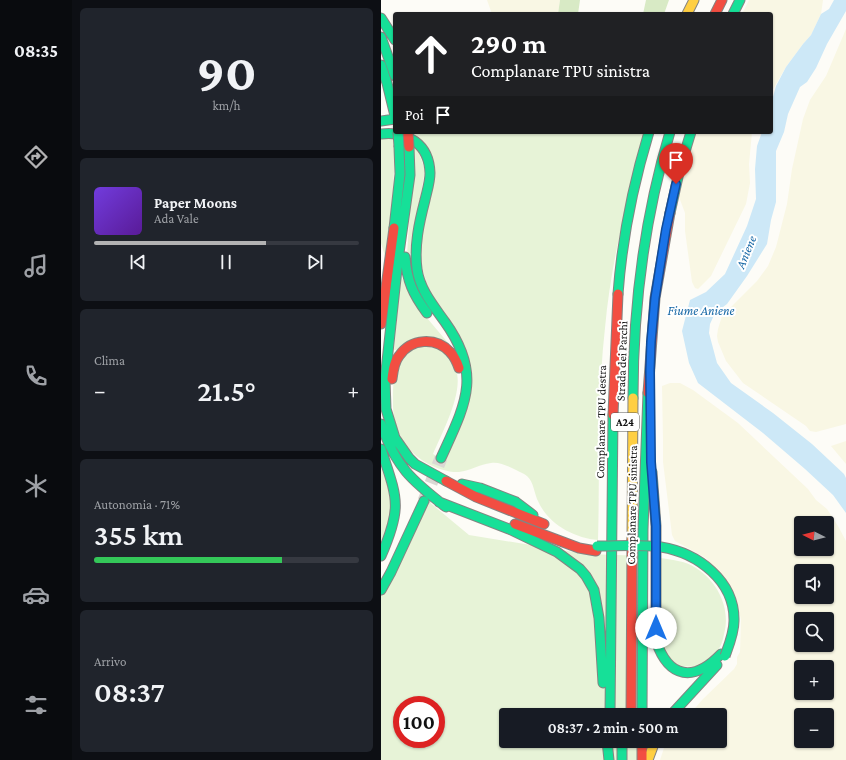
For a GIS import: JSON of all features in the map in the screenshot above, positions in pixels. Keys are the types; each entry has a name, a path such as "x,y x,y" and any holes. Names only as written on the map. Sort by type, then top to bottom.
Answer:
{"highway":[{"path":"688,12 694,0"},
{"path":"695,12 701,0"},
{"path":"709,12 714,0"},
{"path":"716,12 722,0"},
{"path":"735,12 741,0"},
{"path":"381,18 393,37"},
{"path":"381,37 393,70"},
{"path":"381,65 393,107"},
{"path":"381,121 393,119"},
{"path":"381,134 393,132"},
{"path":"381,324 397,209 400,174 398,134"},
{"path":"404,134 418,142 425,153 429,165 429,181 417,240 417,271 426,296 450,328 464,358 468,377 466,396 439,457 460,394 460,369 455,356 444,346 429,341 421,341 412,344 403,351 396,361 393,370 385,422 399,445 415,464 439,478 480,488 516,502 544,524 565,536 597,549"},
{"path":"408,134 410,175 386,368 386,439 395,460 412,481 465,521 477,526"},
{"name":"Complanare TPU destra","path":"610,708 614,362 617,295 633,190 648,134"},
{"name":"Strada dei Parchi","path":"631,708 633,364 638,283 644,239 648,191 662,134"},
{"name":"Strada dei Parchi","path":"642,208 669,134"},
{"path":"648,191 662,176 674,134"},
{"name":"Complanare TPU sinistra","path":"642,708 643,530 646,416 655,298 666,229 680,168 690,134"},
{"path":"403,231 407,277 411,290 433,321 449,338 464,358"},
{"name":"Strada dei Parchi","path":"623,708 626,362 630,283 634,254"},
{"path":"381,257 383,270 383,309"},
{"path":"650,370 652,477 656,526 656,641 658,650 663,660 672,668 690,673 697,672 711,665 723,655"},
{"path":"381,449 393,485 396,507 393,525 381,556"},
{"path":"412,481 579,548 597,549 653,546 671,549 695,558 707,566 717,575 725,586 732,600 734,609 733,632 730,644 723,655 703,681 678,708"},
{"path":"381,577 421,500 391,572 381,590"},
{"path":"439,502 509,529 546,548"},
{"path":"490,531 557,552 580,569 586,576 593,590 599,618 605,708"},
{"path":"609,748 609,760"},
{"path":"622,760 623,748"},
{"path":"630,760 631,748"},
{"path":"642,748 642,760"},
{"path":"648,760 652,748"}],"shaded area":[{"path":"487,0 560,0 558,12 491,12"},
{"path":"749,0 823,0 821,14 811,35 786,67 773,90 773,12 743,12"},
{"path":"846,29 846,424 816,432 810,431 806,426 743,383 726,361 717,336 722,316 757,281 768,266 776,247 787,204 792,169 803,119 810,100 826,76"},
{"path":"695,134 752,134 749,164 750,183 746,204 711,276 698,289 695,288 692,282 685,231 685,213 679,197"},
{"path":"670,383 680,383 693,390 738,423 827,509 832,516 794,516 794,556 834,556 834,520 838,526 846,541 846,760 660,760 664,748 727,748 727,708 695,708 734,669 737,664 737,657 740,652 741,620 736,597 706,558 675,541 672,535 663,462 662,386"},
{"path":"846,441 846,464 831,446"}],"green space":[{"path":"560,0 580,0 578,12 558,12"},
{"path":"646,0 669,0 665,12 643,12"},
{"path":"413,134 644,134 611,278 602,354 599,434 598,540 589,539 571,533 548,517 538,501 531,481 526,475 499,463 487,464 459,472 443,470 420,459 407,447 399,433 393,410 394,377 397,366 402,359 418,346 443,349 456,370 458,379 455,401 433,454 444,460 472,387 429,292 419,257 431,185"},
{"path":"393,135 394,181 385,256 381,243 381,137"},
{"path":"414,145 418,150 425,170 411,253 407,255"},
{"path":"401,276 416,305 449,344 394,350"},
{"path":"381,468 390,493 390,519 381,546"},
{"path":"428,501 469,535 586,554 648,556 646,708 499,708 499,748 646,748 646,760 381,760 381,595"},
{"path":"661,558 679,561 696,568 711,581 721,597 726,615 726,625 722,643 715,653 699,667 676,666 660,645"}],"water":[{"path":"834,0 846,0 846,11 827,44 816,68 807,82 800,87 788,114 784,132 776,151 776,202 767,244 727,304 715,313 710,324 709,333 717,363 731,383 773,413 812,444 844,474 846,478 846,513 833,495 805,469 763,433 698,383 689,363 682,331 690,300 706,292 725,274 747,226 756,199 755,169 757,146 761,134 773,134 773,97 776,86 786,67 811,35 821,14 829,9"}],"tunnel":[{"path":"424,501 441,458"}],"traffic: fast":[{"path":"734,12 740,0"},
{"path":"381,18 393,37"},
{"path":"381,37 393,70"},
{"path":"381,65 393,108"},
{"path":"381,121 393,119"},
{"path":"381,134 408,137 421,147 426,154 429,163 429,180 419,226 417,243 417,269 424,291 457,341 464,358 467,374 463,406 441,458"},
{"path":"398,134 399,147"},
{"path":"618,294 622,253 629,212 648,134"},
{"path":"633,398 635,330 642,264 653,197 669,134"},
{"path":"670,213 680,168 690,134"},
{"path":"394,228 400,174 399,147"},
{"path":"409,147 410,175 398,260 385,380 386,409 395,438 409,458 415,464 446,481"},
{"path":"405,257 411,287 427,313"},
{"path":"642,708 643,529 648,393"},
{"path":"610,708 613,415"},
{"path":"381,424 393,451 406,472 423,489 446,507"},
{"path":"381,449 391,479 395,502 393,525 381,556"},
{"path":"652,472 656,526 656,641 661,654 668,663 675,669 683,672 692,672 701,669 721,654"},
{"path":"462,484 480,488 516,502 533,515"},
{"path":"381,590 424,501"},
{"path":"439,502 509,529 557,552 580,569 594,590 599,618 603,683"},
{"path":"597,546 637,545 675,550 688,555 712,571 728,593 733,607 733,630 725,656"},
{"path":"677,708 717,665"},
{"path":"608,748 609,760"},
{"path":"622,748 622,760"}],"traffic: slow":[{"path":"688,12 694,0"},
{"path":"632,540 633,398"},
{"path":"648,760 652,748"}],"traffic: jam":[{"path":"716,12 722,0"},
{"path":"408,134 409,147"},
{"path":"648,393 655,298 670,213"},
{"path":"381,324 394,228"},
{"path":"613,415 618,294"},
{"path":"392,379 397,358 404,350 417,343 431,342 444,347 453,356 459,368"},
{"path":"446,481 476,497 544,524"},
{"path":"515,524 579,548 596,551"},
{"path":"631,708 632,540"},
{"path":"642,748 642,760"}],"route":[{"path":"656,628 656,526 651,462 651,342 655,298 666,229 676,184"}],"water label":[{"name":"Aniene","path":"746,252"},
{"name":"Fiume Aniene","path":"701,310"}]}
